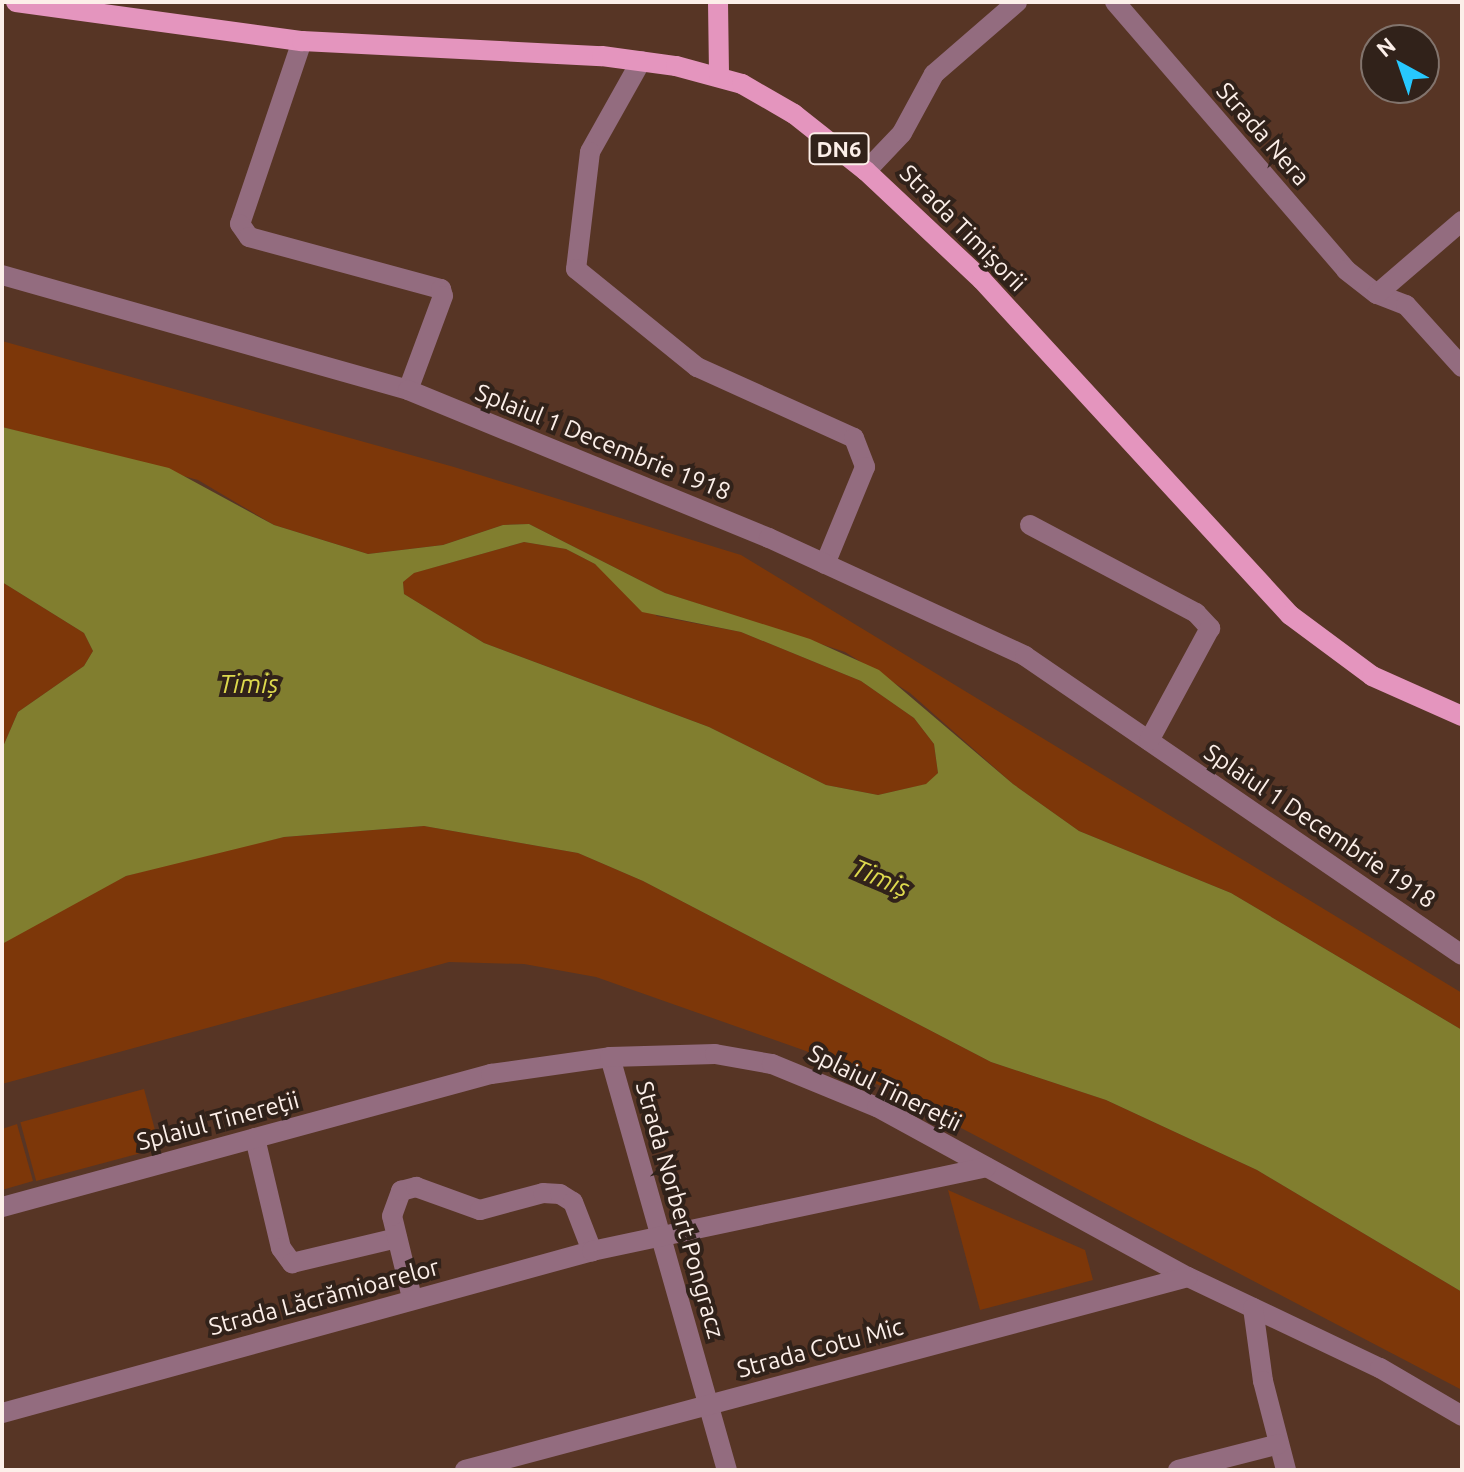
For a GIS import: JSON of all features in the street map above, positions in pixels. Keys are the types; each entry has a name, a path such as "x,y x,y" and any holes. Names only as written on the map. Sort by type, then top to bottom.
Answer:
{"main road":[{"name":"Strada Timișorii","path":"16,2 302,41 641,61 719,77 794,114 866,171 982,280 1290,615 1372,676 1462,716"},
{"path":"718,2 719,77"}],"street":[{"path":"866,171 902,133 934,74 1017,2"},
{"name":"Strada Nera","path":"1115,2 1346,270 1377,294 1406,305 1462,367"},
{"path":"302,41 240,224 249,237 441,289 443,296 408,390"},
{"path":"641,61 590,152 576,269 697,367 854,438 865,467 825,564"},
{"path":"1377,294 1462,221"},
{"name":"Splaiul 1 Decembrie 1918","path":"2,275 408,390 825,564 1025,656 1462,955"},
{"path":"1030,525 1196,613 1210,628 1149,741"},
{"name":"Splaiul Tinereții","path":"2,1207 491,1074 610,1057 715,1054 772,1064 877,1107 1188,1277 1380,1368 1462,1416"},
{"name":"Strada Norbert Pongracz","path":"610,1057 727,1470"},
{"path":"255,1138 284,1257 302,1262 397,1238"},
{"name":"Strada Lăcrămioarelor","path":"2,1413 412,1298 660,1234 986,1167"},
{"path":"412,1298 392,1203 401,1191 416,1187 480,1210 543,1193 560,1194 573,1202 592,1251"},
{"name":"Strada Cotu Mic","path":"465,1470 1188,1277"},
{"path":"1253,1308 1263,1381 1286,1470"},
{"path":"1178,1470 1279,1444"}],"shaded area":[{"path":"2,341 454,467 741,555 1462,993 1462,1030 1231,893 1079,831 1013,784 910,693 845,652 665,593 529,524 503,525 443,545 368,554 274,525 198,480 2,427"},
{"path":"524,542 566,549 595,564 657,616 741,632 861,681 914,718 934,744 938,773 927,784 878,795 826,785 709,727 484,643 404,594 403,582 413,573"},
{"path":"2,582 84,633 93,651 84,666 18,712 2,749"},
{"path":"424,826 578,853 643,881 991,1062 1106,1100 1257,1170 1462,1292 1462,1390 871,1081 806,1051 596,977 524,964 449,962 2,1084 2,944 43,917 126,876 201,855 284,837"},
{"path":"144,1089 160,1148 36,1181 20,1122"},
{"path":"17,1124 33,1181 2,1190 2,1129"},
{"path":"948,1190 1085,1250 1093,1280 980,1310"}],"water":[{"name":"Timiș","path":"2,427 169,468 274,525 368,554 443,545 503,525 529,524 665,593 810,639 879,670 1013,784 1079,831 1231,893 1462,1030 1462,1292 1257,1170 1106,1100 991,1062 643,881 578,853 424,826 284,837 126,876 2,944 2,749 18,712 84,666 93,651 84,633 2,582","holes":["524,542 566,549 595,564 642,612 741,632 861,681 914,718 934,744 938,773 926,784 878,795 826,785 709,727 484,643 404,594 403,582 414,573"]}]}
